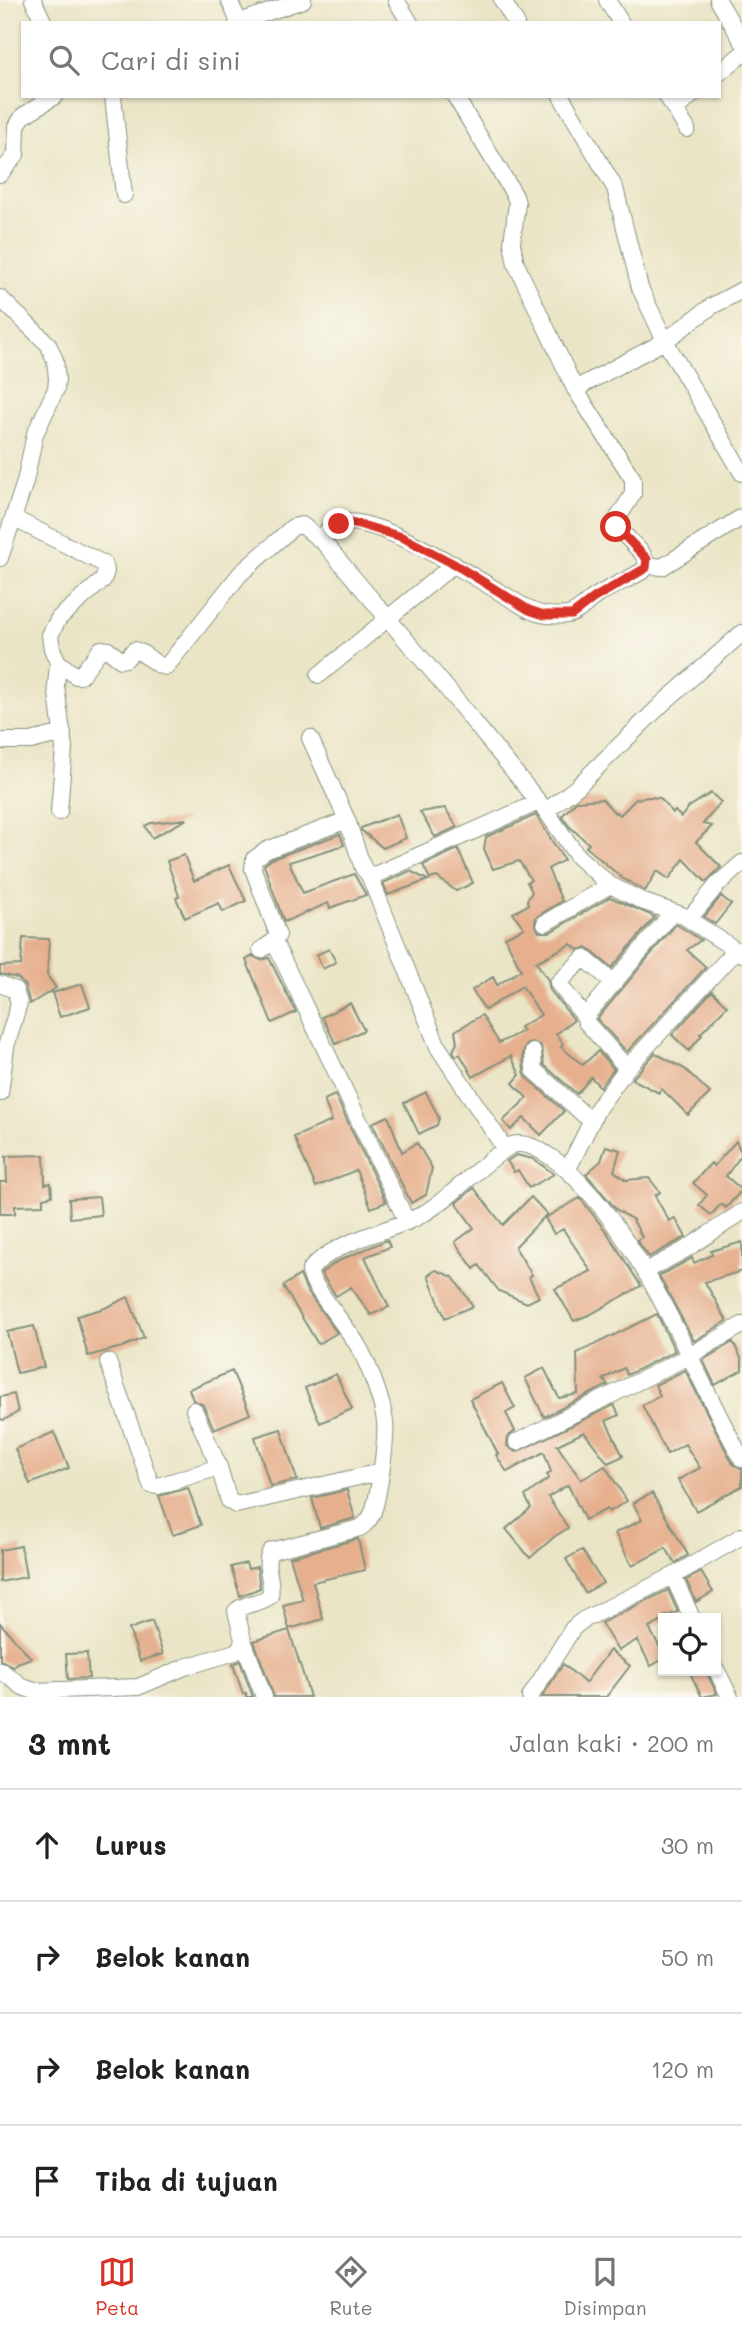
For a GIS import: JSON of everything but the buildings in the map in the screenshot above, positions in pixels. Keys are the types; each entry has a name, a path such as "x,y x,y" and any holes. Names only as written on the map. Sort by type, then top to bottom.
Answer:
{"street":[{"path":"33,0 43,21"},
{"path":"229,0 238,21"},
{"path":"241,21 303,0"},
{"path":"396,0 409,21"},
{"path":"502,0 515,21"},
{"path":"607,0 620,21"},
{"path":"718,0 742,41"},
{"path":"721,71 742,54"},
{"path":"0,174 18,151 20,120 26,113 52,98"},
{"path":"113,98 124,195"},
{"path":"456,98 513,191 517,203 513,255 576,389 633,479 633,494 614,524 647,559 647,565"},
{"path":"562,98 615,188 640,288 665,341 742,473"},
{"path":"671,103 687,129"},
{"path":"576,389 665,341 712,306 742,290"},
{"path":"0,298 48,344 57,369 56,389 35,434 25,482 0,558"},
{"path":"324,543 324,537 332,528 347,522 355,523 402,537 454,564 529,610 550,615 574,614 594,598 632,578 647,565 662,567 742,517"},
{"path":"13,518 104,564 106,571 103,580 59,618 50,635 58,662 76,676 102,649 108,650 121,660 126,659 134,650 140,651 160,667 166,667 240,574 293,527 302,525 324,543 387,618 542,807 578,857 610,885 689,919 739,952 627,1068 591,1121 568,1169"},
{"path":"319,676 454,564"},
{"path":"369,875 542,807 577,787 662,704 742,633"},
{"path":"58,662 56,686 63,733 60,812"},
{"path":"0,741 31,741 63,733"},
{"path":"310,738 347,820 363,868 369,875 438,1047 505,1149"},
{"path":"347,820 267,849 254,859 253,869 277,931 278,937 268,946 407,1222"},
{"path":"689,919 718,884 742,863"},
{"path":"545,923 610,885"},
{"path":"585,1017 673,912"},
{"path":"613,982 584,958 558,983 585,1017 586,1022 627,1068"},
{"path":"0,984 15,990 19,1003 6,1047 0,1093"},
{"path":"533,1052 534,1070 591,1121"},
{"path":"264,1697 243,1640 236,1611 270,1596 272,1588 267,1559 269,1552 363,1526 374,1510 380,1472 385,1422 366,1364 358,1345 336,1311 311,1280 309,1274 312,1267 334,1252 407,1222 434,1207 505,1149 524,1144 541,1150 568,1169 610,1217 646,1271 742,1459"},
{"path":"646,1271 688,1248 742,1212"},
{"path":"517,1442 689,1356 742,1325"},
{"path":"108,1362 151,1485 158,1486 219,1467"},
{"path":"194,1410 219,1467 229,1501 239,1506 380,1472"},
{"path":"531,1696 573,1628 583,1620 673,1576 742,1536"},
{"path":"673,1576 690,1613"},
{"path":"0,1670 27,1689 45,1694 93,1693 143,1685 185,1667 235,1652 241,1647 243,1640"},
{"path":"719,1676 730,1697"}],"route":[{"path":"339,524 355,523 402,537 454,564 529,610 544,615 572,615 594,598 646,568 647,559 616,527"}]}
